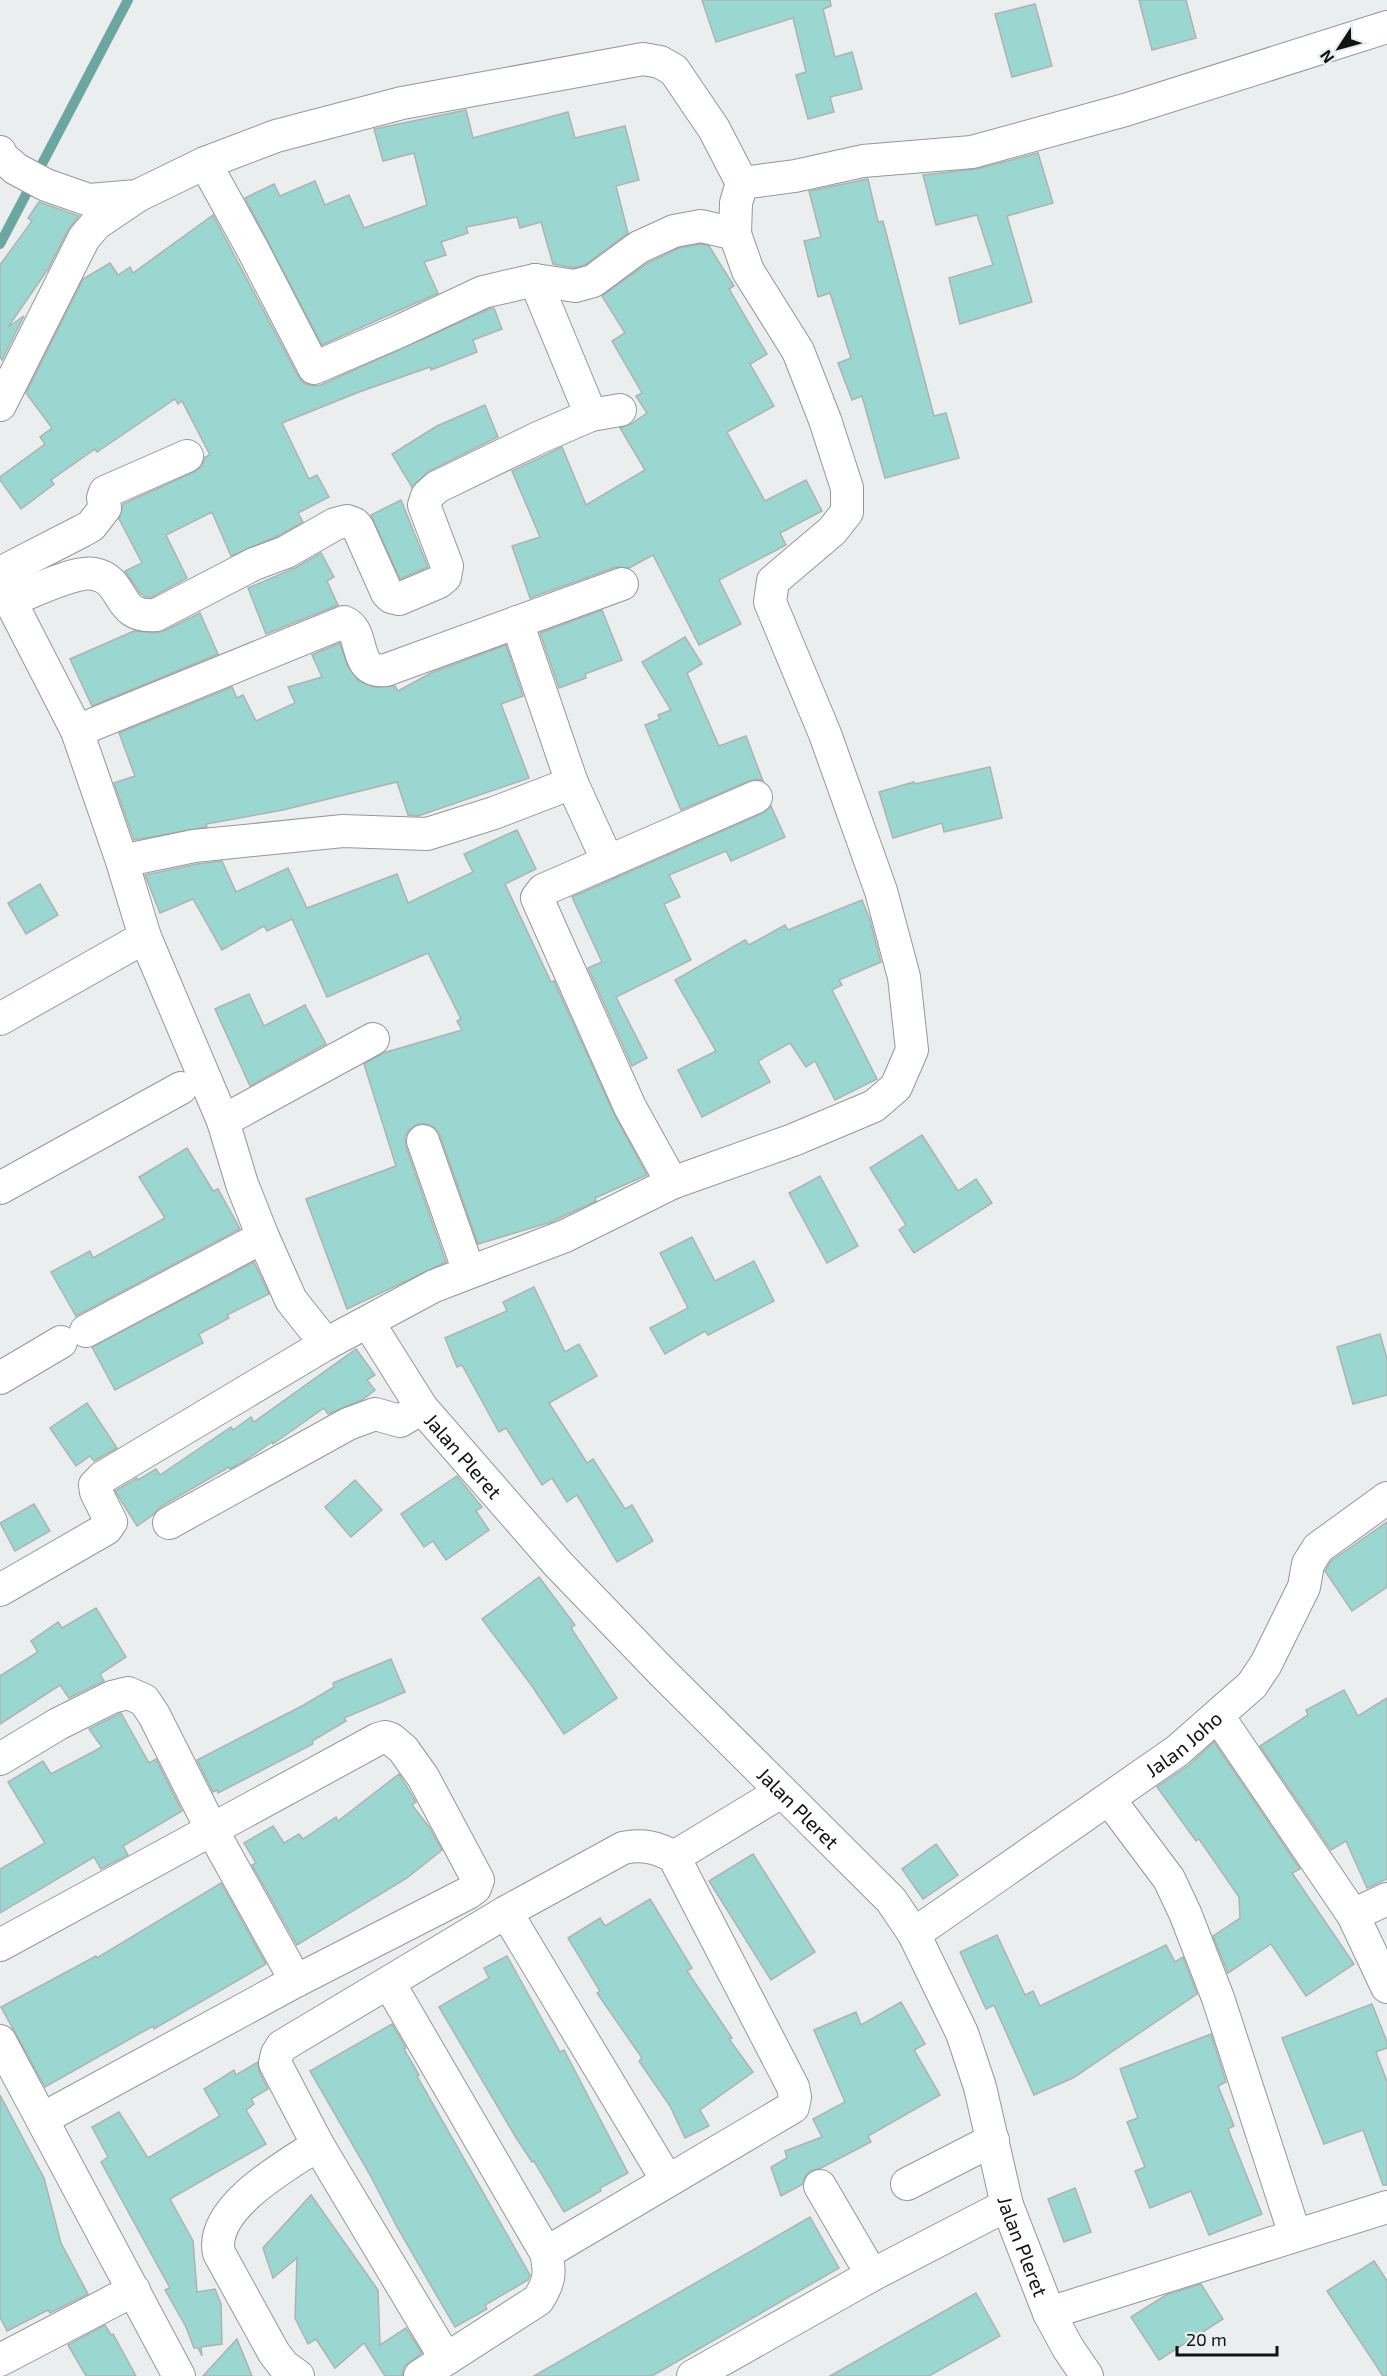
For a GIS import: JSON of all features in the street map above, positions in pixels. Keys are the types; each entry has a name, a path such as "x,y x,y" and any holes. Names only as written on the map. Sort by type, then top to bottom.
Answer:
{"street":[{"path":"742,183 795,176 863,161 972,152 1125,110 1387,27"},
{"path":"0,405 84,238 96,224 137,196 205,163 276,136 402,103 643,59 660,62 674,70 714,129 742,183 736,203 735,234 748,271 798,351 825,420 847,488 847,512 832,531 773,580 770,602 825,734 881,891 904,977 912,1050 896,1087 874,1106 793,1140 672,1183 565,1236 434,1286 326,1344 103,1477 95,1485 96,1492 111,1522 106,1529 0,1590"},
{"path":"8,161 46,185 88,200 137,196"},
{"path":"205,163 253,249 314,368 483,292 535,279 575,286 593,281 639,247 674,231 701,226 735,234"},
{"path":"3,585 94,574 112,583 129,610 143,616 156,615 254,564 286,552 335,524 347,521 358,528 387,593 391,597 399,599 439,582 445,577 447,566 424,505 427,496 437,487 476,467 605,413 535,279"},
{"path":"3,585 91,526 105,508 103,498 105,492 187,456"},
{"path":"76,731 344,622 352,628 367,666 374,670 381,670 622,584"},
{"path":"3,585 76,731 122,861 145,937 223,1121 262,1237 291,1300 326,1344"},
{"path":"517,622 572,783 608,862"},
{"path":"122,861 194,846 343,831 427,834 494,813 572,783"},
{"path":"672,1183 630,1107 537,898 543,890 756,797"},
{"path":"0,1020 145,937"},
{"path":"223,1121 373,1039"},
{"path":"0,1188 181,1088"},
{"path":"423,1141 468,1272"},
{"path":"0,1378 262,1237"},
{"name":"Jalan Pleret","path":"368,1322 422,1408 558,1564 781,1792 891,1900 914,1934 962,2033 980,2086 1007,2205 1049,2313 1068,2348 1087,2376"},
{"path":"169,1523 348,1424 375,1414 400,1421 422,1408"},
{"name":"Jalan Joho","path":"914,1934 1177,1751 1218,1716 1252,1684 1266,1664 1304,1587 1308,1564 1318,1548 1387,1498"},
{"path":"0,1759 58,1724 112,1697 128,1693 144,1700 154,1715 212,1830 296,1982"},
{"path":"1218,1716 1353,1915 1387,1987"},
{"path":"0,1945 385,1737 398,1743 423,1777 477,1880 476,1888 42,2119"},
{"path":"674,1857 781,1792"},
{"path":"1108,1799 1168,1879 1185,1913 1218,1998 1295,2235"},
{"path":"446,2359 318,2145 275,2063 277,2054 282,2046 506,1912 623,1848 650,1847 674,1857 794,2087 793,2107 546,2253"},
{"path":"1353,1915 1387,1899"},
{"path":"506,1912 667,2180"},
{"path":"388,1983 546,2253 550,2271 548,2285 538,2300 420,2376"},
{"path":"0,2041 179,2376"},
{"path":"907,2184 993,2140"},
{"path":"298,2376 284,2366 273,2353 219,2253 217,2242 220,2231 244,2198 260,2182 318,2145"},
{"path":"820,2187 872,2275"},
{"path":"693,2376 872,2275 1007,2205"},
{"path":"1049,2313 1387,2207"},
{"path":"0,2360 134,2290"}],"building":[{"path":"702,0 830,0 831,6 823,9 835,57 852,52 862,89 830,97 834,112 808,119 796,75 806,72 793,18 716,42"},
{"path":"1139,0 1186,0 1196,38 1152,50"},
{"path":"1035,4 1052,66 1012,77 995,14"},
{"path":"466,110 473,138 568,112 575,138 625,126 639,180 616,186 628,233 585,265 574,268 553,264 541,222 520,228 517,217 466,227 468,233 441,242 446,255 424,262 438,293 322,345 245,198 274,184 280,196 315,181 325,205 349,195 364,228 427,205 414,153 383,161 374,129"},
{"path":"1038,153 1053,203 1007,216 1032,302 960,324 949,278 993,265 977,215 936,225 923,175 977,169"},
{"path":"868,179 878,222 883,221 934,416 946,413 959,458 885,478 862,396 852,400 838,363 851,358 830,293 818,297 804,241 821,237 809,191"},
{"path":"39,202 79,216 68,230 48,269 8,327 24,316 2,360 0,357 0,265 32,221 28,218"},
{"path":"213,215 298,376 304,383 313,386 321,385 489,309 494,308 502,329 473,340 477,352 431,370 430,367 359,392 282,423 309,479 317,475 329,497 298,513 303,522 278,536 231,556 212,512 166,535 187,578 152,597 146,597 140,593 125,571 142,563 119,519 123,504 194,472 202,466 205,457 210,455 182,401 178,404 175,399 97,452 95,449 51,480 54,484 21,509 0,477 45,444 40,437 52,428 26,393 83,279 110,263 118,275 130,267 133,273"},
{"path":"701,244 709,246 734,286 729,289 767,354 750,364 774,406 727,432 765,501 806,480 822,511 780,533 786,545 719,580 741,624 699,645 653,555 629,568 616,567 530,598 512,546 540,537 512,471 562,447 586,505 645,470 620,428 631,424 647,413 636,396 642,393 612,341 625,333 602,296 648,263 679,248"},
{"path":"485,405 498,437 429,471 412,487 392,454 437,426"},
{"path":"401,500 428,567 400,579 371,515"},
{"path":"321,553 334,577 327,581 338,605 266,634 248,588 295,568"},
{"path":"602,610 622,660 585,674 586,678 559,688 540,633"},
{"path":"200,613 218,654 92,706 70,659 134,631 156,633 164,631"},
{"path":"685,637 702,664 687,673 719,746 746,736 763,781 757,779 749,781 681,810 645,725 660,719 658,715 671,710 642,662"},
{"path":"340,643 347,665 359,681 374,687 395,686 398,691 431,673 506,645 523,696 501,704 529,778 418,816 408,815 397,782 283,810 206,824 207,827 134,840 114,783 135,776 119,733 232,687 237,698 243,695 256,721 295,703 288,687 322,677 312,655"},
{"path":"990,767 1002,818 944,832 942,823 893,838 879,792 914,782 915,784"},
{"path":"771,806 785,837 731,861 726,851 669,875 680,897 664,904 691,960 616,997 647,1058 632,1066 588,968 602,962 572,897 763,813"},
{"path":"517,830 536,869 505,884 551,982 554,981 614,1114 647,1175 595,1198 596,1201 551,1222 478,1244 440,1135 435,1128 427,1124 417,1124 409,1130 405,1137 406,1147 446,1262 347,1309 306,1199 396,1166 364,1064 383,1053 462,1030 457,1021 461,1019 428,953 327,997 292,919 267,931 264,926 222,950 193,899 160,913 145,875 222,861 236,892 288,868 307,908 397,874 408,903 473,872 464,854"},
{"path":"40,884 58,915 26,934 8,903"},
{"path":"862,900 881,962 839,980 842,985 832,990 877,1079 835,1100 815,1061 806,1067 790,1043 758,1061 770,1082 702,1117 678,1070 716,1051 675,980 745,940 749,945 785,925 788,930"},
{"path":"249,994 264,1026 305,1005 326,1044 250,1086 215,1009"},
{"path":"922,1135 958,1191 976,1179 992,1203 914,1253 899,1230 906,1225 870,1168"},
{"path":"187,1148 213,1191 218,1189 240,1229 76,1316 51,1272 90,1251 93,1258 165,1218 139,1177"},
{"path":"820,1176 858,1246 827,1263 789,1193"},
{"path":"692,1237 715,1281 754,1261 774,1301 708,1335 705,1331 665,1354 650,1328 688,1308 660,1253"},
{"path":"254,1262 269,1294 227,1315 229,1318 199,1334 203,1343 115,1390 92,1347"},
{"path":"534,1287 565,1352 579,1344 597,1376 549,1403 587,1463 593,1459 625,1509 632,1505 653,1541 617,1562 577,1495 567,1502 552,1478 542,1485 506,1428 499,1432 462,1365 457,1367 445,1338 507,1311 503,1302"},
{"path":"1380,1334 1387,1359 1387,1395 1353,1404 1337,1347"},
{"path":"356,1349 375,1375 367,1380 375,1390 362,1400 328,1414 324,1408 273,1444 272,1442 246,1460 230,1469 229,1467 160,1507 137,1526 115,1491 156,1469 160,1475 231,1427 233,1430 251,1417 254,1422"},
{"path":"87,1403 117,1448 94,1461 90,1456 76,1466 50,1428"},
{"path":"457,1476 482,1507 476,1511 489,1530 446,1560 433,1541 424,1547 401,1514"},
{"path":"355,1480 382,1510 351,1537 325,1507"},
{"path":"34,1504 50,1531 15,1551 0,1523"},
{"path":"1387,1522 1387,1587 1352,1611 1325,1571 1331,1561"},
{"path":"539,1577 575,1625 571,1628 617,1698 564,1734 532,1686 482,1619"},
{"path":"96,1608 126,1657 100,1674 104,1681 69,1698 60,1685 0,1724 0,1676 38,1652 31,1641 58,1622 62,1628"},
{"path":"391,1659 405,1692 344,1718 346,1721 312,1741 313,1744 218,1793 217,1790 213,1792 197,1760 304,1705 334,1687 333,1683"},
{"path":"1344,1690 1358,1716 1387,1698 1387,1879 1367,1888 1346,1841 1331,1850 1260,1746 1308,1715 1306,1710"},
{"path":"121,1713 149,1763 156,1759 182,1811 123,1846 128,1855 101,1869 94,1857 0,1913 0,1869 45,1843 8,1782 43,1761 51,1774 102,1747 89,1729"},
{"path":"1214,1742 1300,1869 1292,1873 1354,1964 1306,1996 1271,1944 1228,1973 1213,1936 1240,1918 1239,1897 1199,1839 1196,1841 1157,1787 1189,1765"},
{"path":"399,1774 416,1802 412,1805 429,1827 442,1850 407,1878 297,1945 252,1865 256,1863 244,1843 273,1826 284,1843 299,1834 303,1839 336,1817 338,1821"},
{"path":"936,1844 958,1875 923,1899 902,1869"},
{"path":"753,1854 815,1952 771,1980 709,1881"},
{"path":"221,1883 266,1964 154,2029 153,2026 45,2087 1,2007 96,1956 97,1958"},
{"path":"650,1899 692,1968 687,1971 732,2038 729,2039 753,2072 700,2110 709,2126 685,2138 670,2106 639,2061 642,2058 597,1993 600,1991 568,1938 600,1918 605,1926"},
{"path":"997,1935 1025,1995 1033,1991 1040,2006 1166,1945 1175,1962 1183,1957 1197,1994 1073,2078 1034,2095 994,2005 986,2009 960,1952"},
{"path":"507,1956 560,2052 564,2050 628,2173 564,2212 534,2161 532,2162 515,2136 439,2007 489,1978 484,1968"},
{"path":"901,2002 925,2044 914,2050 940,2095 868,2136 871,2142 821,2168 810,2171 803,2184 781,2196 771,2167 787,2158 785,2151 822,2137 813,2119 845,2102 814,2030 856,2012 861,2025"},
{"path":"1372,2004 1387,2042 1387,2048 1376,2052 1387,2082 1387,2185 1383,2185 1363,2130 1324,2144 1282,2038"},
{"path":"392,2024 419,2075 417,2076 530,2275 528,2280 485,2305 487,2309 455,2327 310,2071"},
{"path":"1211,2034 1226,2082 1218,2086 1234,2126 1228,2129 1262,2214 1209,2235 1191,2191 1150,2208 1135,2171 1145,2167 1127,2122 1138,2118 1120,2069"},
{"path":"258,2062 259,2071 268,2089 251,2099 254,2104 246,2110 266,2144 170,2199 193,2241 197,2292 215,2289 221,2304 222,2344 201,2347 202,2356 198,2348 194,2348 186,2327 165,2290 170,2288 101,2162 108,2157 92,2127 119,2112 148,2158 220,2116 204,2089 234,2070 236,2075"},
{"path":"0,2095 44,2178 61,2243 88,2294 50,2313 48,2310 7,2331 0,2317"},
{"path":"1075,2188 1091,2232 1064,2242 1048,2199"},
{"path":"311,2195 378,2290 380,2345 406,2328 422,2353 404,2367 402,2376 385,2376 364,2343 335,2368 316,2339 308,2344 295,2318 297,2258 273,2278 263,2248"},
{"path":"810,2217 839,2268 652,2376 534,2376"},
{"path":"1374,2261 1387,2281 1387,2376 1383,2376 1327,2291"},
{"path":"1201,2284 1223,2319 1159,2360 1131,2317 1166,2295"},
{"path":"976,2293 1000,2336 929,2376 830,2376"},
{"path":"105,2325 111,2335 113,2334 136,2376 86,2376 68,2345"},
{"path":"237,2339 252,2376 203,2376"}],"waterway":[{"path":"0,244 128,0"}]}
